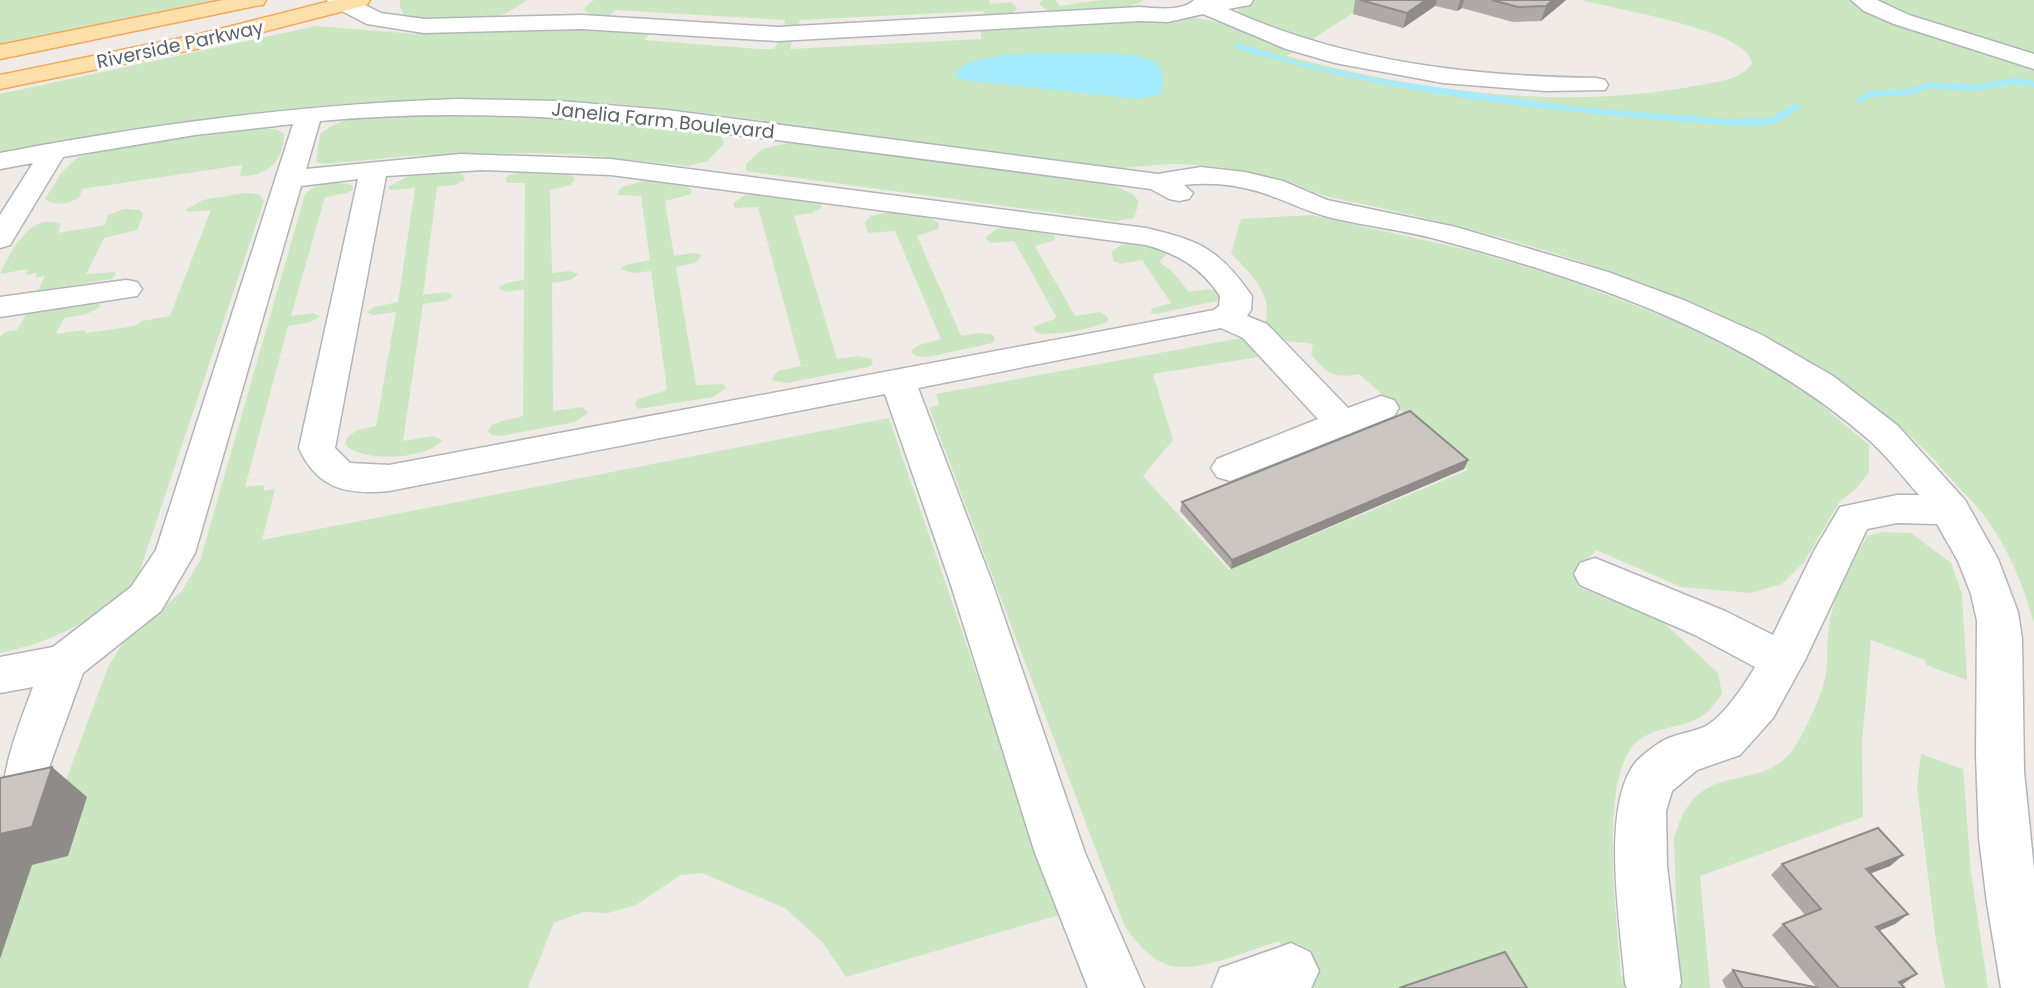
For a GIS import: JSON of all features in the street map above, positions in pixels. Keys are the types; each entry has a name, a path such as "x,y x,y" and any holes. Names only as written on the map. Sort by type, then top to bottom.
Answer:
{"main road":[{"name":"Riverside Parkway","path":"0,52 255,0"},
{"name":"Riverside Parkway","path":"0,82 201,41 348,1"}],"street":[{"path":"555,21 580,0"},
{"path":"1024,0 1038,20"},
{"path":"348,1 375,19 395,24 424,26 555,21 778,34 1140,14 1163,16 1193,3 1242,0"},
{"path":"1862,0 1877,11 1901,20 2034,62"},
{"path":"507,22 537,1"},
{"path":"1193,3 1271,37 1386,68 1480,81 1596,85"},
{"name":"Janelia Farm Boulevard","path":"0,161 204,126 309,115 434,107 521,107 610,111 1158,182 1188,197 1268,211 1315,205"},
{"path":"0,675 64,663 146,599 175,553 309,115"},
{"path":"726,164 761,129"},
{"path":"0,239 54,150"},
{"path":"289,179 374,169 482,162 726,164 1144,236 1183,249 1212,265 1236,296 1236,310 1224,318 389,478 350,478 334,472 321,461 317,448 374,169"},
{"name":"Janelia Farm Boulevard","path":"1158,182 1176,176 1200,174 1238,179 1275,188 1315,205 1443,232 1512,251 1596,279 1727,329 1775,354 1852,407 1889,438 1921,471 1951,510 1994,597 2000,631 1998,694 2003,820 2029,988"},
{"path":"1144,236 1158,182"},
{"path":"0,307 126,289"},
{"path":"1224,318 1255,331 1342,423"},
{"path":"898,381 972,585 1060,853 1116,988"},
{"path":"1230,468 1381,408"},
{"path":"1653,983 1641,866 1641,811 1651,778 1681,755 1723,741 1757,704 1783,660 1834,551 1854,517 1897,509 1951,510"},
{"path":"1595,574 1710,624 1783,660"},
{"path":"21,783 64,663"},
{"path":"1240,988 1291,971"}],"green space":[{"path":"0,0 231,0 0,45"},
{"path":"400,0 527,0 498,16 451,21 424,20 405,15 401,10"},
{"path":"594,0 989,0 991,4 1011,2 1017,8 1010,16 985,17 983,11 800,20 798,27 784,28 785,20 615,10 609,16 592,16 584,10"},
{"path":"1042,0 1055,0 1060,6 1101,0 1144,0 1107,11 1074,13 1047,9 1039,4"},
{"path":"1255,0 1373,0 1308,42 1240,16 1236,12 1242,5"},
{"path":"1583,0 2034,0 2034,624 2012,563 1978,508 1895,423 1828,373 1752,330 1670,294 1585,263 1499,237 1330,197 1266,175 1187,164 1121,168 664,108 503,99 431,99 286,109 142,128 0,153 0,94 316,26 417,34 569,29 650,33 645,40 758,49 774,49 779,41 792,42 790,49 981,39 981,29 1188,17 1229,26 1294,51 1287,56 1337,68 1439,87 1541,97 1593,97 1695,86 1734,77 1752,63 1745,51 1728,40 1705,31"},
{"path":"396,114 609,119 712,132 722,138 724,143 708,161 688,166 584,155 532,153 409,156 325,164 316,162 320,134 347,120"},
{"path":"245,128 276,129 284,134 277,159 272,166 258,174 240,176 242,165 82,189 77,199 63,204 45,199 62,172 78,157 158,140"},
{"path":"792,142 1114,186 1133,194 1139,202 1134,218 1115,221 746,171 746,164 762,149"},
{"path":"451,171 463,174 465,180 455,185 437,187 423,295 447,292 453,296 445,301 423,304 403,441 433,436 442,440 423,452 409,455 394,457 365,454 345,444 348,436 358,430 376,426 396,312 373,315 367,312 374,307 398,302 415,188 391,190 388,187 410,175"},
{"path":"531,171 566,173 575,178 571,185 550,190 552,273 569,271 579,274 570,280 552,283 553,411 582,407 588,413 575,422 502,436 492,435 488,431 492,425 523,416 524,289 506,292 498,288 507,283 524,280 525,183 507,183 505,179 509,175"},
{"path":"647,180 685,184 692,190 691,194 665,201 674,256 694,253 702,255 695,263 676,267 696,385 723,384 726,388 713,397 638,409 635,404 638,399 667,390 651,271 633,273 621,269 626,265 650,260 641,196 617,195 621,187"},
{"path":"333,182 352,185 353,190 325,197 291,316 313,313 320,316 311,322 288,326 245,487 264,485 264,491 275,489 262,540 889,418 1059,915 846,977 823,943 785,908 702,873 681,875 636,905 608,913 583,912 554,923 528,988 0,988 0,959 32,865 69,856 62,791 108,667 123,643 181,592 200,561 305,194 314,187"},
{"path":"244,193 259,194 264,201 137,579 107,606 74,627 39,642 0,653 0,337 5,332 17,330 26,314 92,303 99,304 100,307 87,314 64,318 56,334 84,330 87,333 135,326 142,321 170,316 211,210 185,210 203,200"},
{"path":"757,194 821,204 822,207 812,213 794,216 837,359 858,356 871,359 873,364 787,383 771,380 778,371 801,366 758,207 735,208 733,204 745,195"},
{"path":"124,209 140,210 143,214 137,230 104,238 86,274 115,272 116,275 111,279 38,291 45,276 35,278 37,273 26,275 28,269 0,274 23,236 40,223 61,224 58,233 105,225 108,215"},
{"path":"889,212 926,216 939,223 938,229 917,236 961,336 978,333 993,335 995,339 992,343 928,357 912,353 919,345 941,339 895,231 868,233 865,222 871,216"},
{"path":"1311,215 1468,250 1560,277 1699,330 1799,386 1869,445 1869,472 1855,490 1840,501 1804,562 1782,584 1751,593 1681,587 1596,550 1579,568 1578,587 1662,621 1718,673 1722,694 1709,710 1697,719 1654,732 1639,740 1626,757 1618,783 1613,851 1621,976 1661,988 1305,988 1279,941 1211,963 1171,966 1151,956 1125,927 929,408 939,405 936,394 1241,338 1258,357 1153,374 1173,440 1143,476 1229,570 1468,470 1359,374 1343,376 1331,373 1311,354 1313,344 1287,341 1264,326 1267,305 1264,295 1253,277 1231,253 1241,219"},
{"path":"1008,227 1054,235 1055,240 1035,246 1075,316 1100,312 1108,317 1108,321 1072,331 1050,334 1035,332 1033,327 1057,318 1014,241 991,243 985,238 996,229"},
{"path":"1137,243 1162,247 1169,251 1159,262 1172,271 1189,292 1208,289 1220,292 1221,300 1150,313 1153,308 1171,303 1142,260 1121,264 1113,261 1112,251 1121,245"},
{"path":"1883,532 1911,533 1951,563 1962,594 1967,680 1926,665 1925,660 1871,640 1862,741 1863,817 1700,876 1710,988 1679,988 1674,839 1684,813 1696,796 1711,786 1777,765 1796,745 1823,687 1829,625 1839,590 1867,536"},
{"path":"1921,754 1963,769 1971,873 1988,988 1945,988 1936,940 1917,786"}],"water":[{"path":"1102,53 1134,55 1156,62 1163,75 1162,91 1158,95 1137,99 963,80 954,76 963,66 999,56"}],"building":[{"path":"1360,0 1426,0 1407,13"},
{"path":"1492,0 1553,0 1546,6 1518,7"},
{"path":"1410,411 1468,460 1232,560 1182,502"},
{"path":"52,767 32,827 0,834 0,778"},
{"path":"1878,828 1903,855 1866,869 1908,914 1876,927 1917,974 1899,982 1905,988 1839,988 1783,924 1821,909 1782,864"},
{"path":"1505,952 1527,988 1399,988"},
{"path":"1733,970 1819,988 1743,988"}],"waterway":[{"path":"1238,46 1297,64 1380,82 1574,110 1729,122 1772,121 1797,106"},
{"path":"1860,100 1869,94 1910,92 1929,85 1974,88 2015,81 2034,84"}]}
